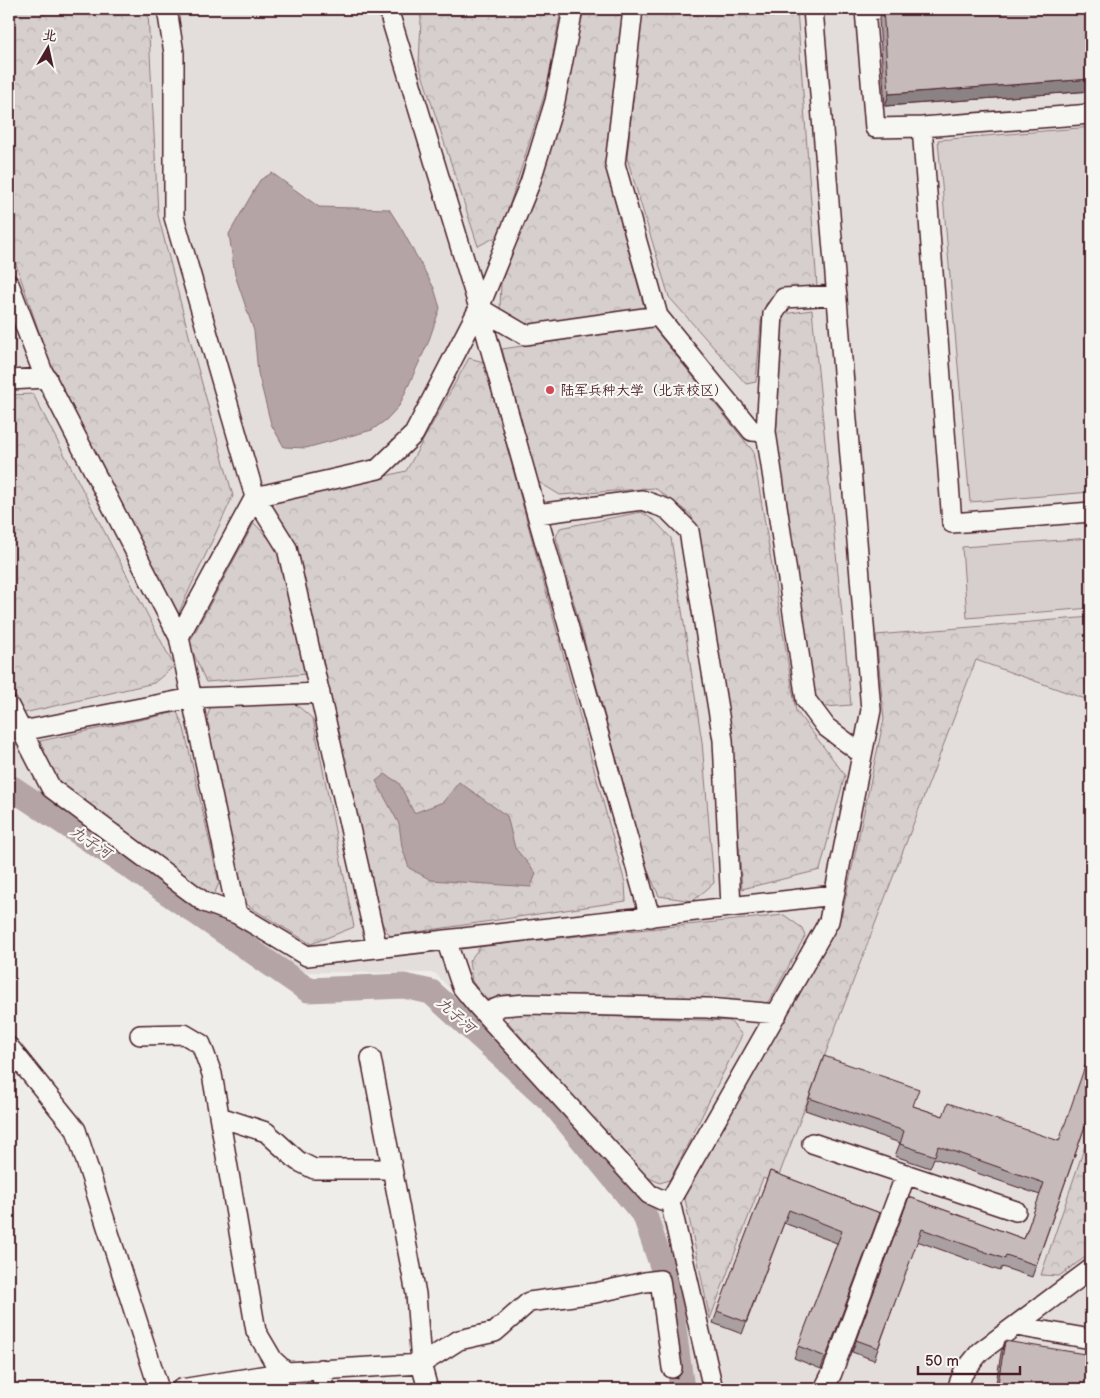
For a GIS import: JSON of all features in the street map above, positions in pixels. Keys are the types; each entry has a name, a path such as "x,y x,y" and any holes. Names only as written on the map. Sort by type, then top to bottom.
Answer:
{"street":[{"path":"167,9 174,53 174,217 255,497 287,548 377,948"},
{"path":"388,9 480,308 650,917"},
{"path":"179,637 255,497 378,469 414,434 480,308 532,174 555,101 573,9"},
{"path":"633,9 615,164 658,316 752,431 766,432"},
{"path":"712,1389 670,1200 829,922 871,710 814,9"},
{"path":"880,9 865,10 875,128 922,127 1091,114"},
{"path":"922,127 952,523 1091,512"},
{"path":"9,284 47,378 179,637 237,914"},
{"path":"837,295 784,298 773,314 766,432 806,700 826,727 862,754"},
{"path":"480,308 526,335 658,316"},
{"path":"9,380 47,378"},
{"path":"537,514 642,500 667,509 689,532 723,740 731,907"},
{"path":"22,731 192,698 320,693"},
{"path":"9,706 51,788 204,902 237,914 307,956 834,895"},
{"path":"446,940 462,988 649,1194 662,1200 670,1200"},
{"path":"485,1013 502,1006 526,1004 707,1008 777,1014"},
{"path":"140,1035 184,1034 201,1044 212,1074 256,1331 273,1360 286,1372"},
{"path":"9,1047 76,1130 159,1389"},
{"path":"371,1058 416,1294 421,1364 428,1389"},
{"path":"220,1117 266,1132 298,1161 314,1169 392,1169"},
{"path":"812,1143 1016,1211"},
{"path":"824,1389 832,1373 906,1174"},
{"path":"957,1389 963,1373 980,1352 1091,1269"},
{"path":"181,1389 286,1372 421,1364 459,1340 495,1332 529,1302 596,1293 660,1280 672,1368"},
{"path":"1016,1326 1091,1338"},
{"path":"321,1369 324,1389"}],"shaded area":[{"name":"陆军兵种大学（北京校区）","path":"9,9 1091,9 1091,1389 693,1389 670,1241 634,1188 435,973 298,972 12,780 9,771"},
{"path":"272,173 319,207 389,209 434,288 440,308 428,343 399,406 386,420 372,430 306,448 284,447 271,424 258,373 254,331 235,275 229,234 260,180"},
{"path":"385,774 399,783 414,813 443,802 459,782 507,816 515,848 536,873 531,887 431,880 409,868 402,847 399,824 376,781"}],"green space":[{"path":"9,9 109,9 148,12 158,215 233,496 178,614 49,361 9,244"},
{"path":"419,9 561,9 547,87 500,235 478,246 419,65 421,19"},
{"path":"582,9 625,9 606,169 645,310 528,327 500,310 501,282 563,109"},
{"path":"642,9 797,9 817,286 781,289 766,304 761,323 756,382 746,384 669,297 627,158"},
{"path":"1091,127 1091,492 970,502 938,140"},
{"path":"812,310 851,705 826,707 811,693 776,438 783,314"},
{"path":"653,327 753,451 796,711 845,775 820,870 742,889 732,748 699,536 691,515 655,488 560,495 537,481 502,349"},
{"path":"469,358 484,362 625,883 626,901 390,936 378,917 267,505 406,471"},
{"path":"33,394 174,666 154,683 24,713 9,684 9,395"},
{"path":"641,512 655,521 671,538 702,742 714,883 693,901 659,896 646,867 556,537 560,528"},
{"path":"254,523 277,547 307,674 206,682 189,643"},
{"path":"1091,538 1091,608 967,618 962,547"},
{"path":"1091,617 1091,701 976,660 776,1183 763,1178 710,1319 683,1189 842,914 884,719 876,635"},
{"path":"292,701 313,719 354,927 311,944 245,903 205,723 211,706"},
{"path":"177,712 184,728 219,883 213,897 207,896 55,780 40,741"},
{"path":"784,915 802,928 805,936 773,995 766,1004 485,999 472,981 469,961 481,946"},
{"path":"516,1013 730,1021 742,1035 674,1172 669,1180 660,1183 636,1169 508,1022"},
{"path":"1091,1128 1091,1253 1059,1276 1041,1275"}],"building":[{"path":"883,9 1091,9 1091,79 889,94"},
{"path":"1091,1049 1091,1109 1036,1265 1006,1255 1005,1259 922,1229 878,1348 856,1340 909,1197 1024,1239 1044,1183 938,1146 935,1156 900,1144 904,1131 809,1098 824,1056 919,1089 913,1106 943,1116 948,1103 1059,1141"},
{"path":"770,1171 880,1213 826,1357 798,1346 842,1231 789,1210 746,1322 717,1311"},
{"path":"1005,1341 1091,1355 1091,1389 997,1389"}],"waterway":[{"name":"九子河","path":"12,788 129,866 308,990 404,986 431,992 551,1101 645,1216 668,1284 682,1389"}],"place":[{"name":"陆军兵种大学（北京校区）","path":"550,390"}]}
